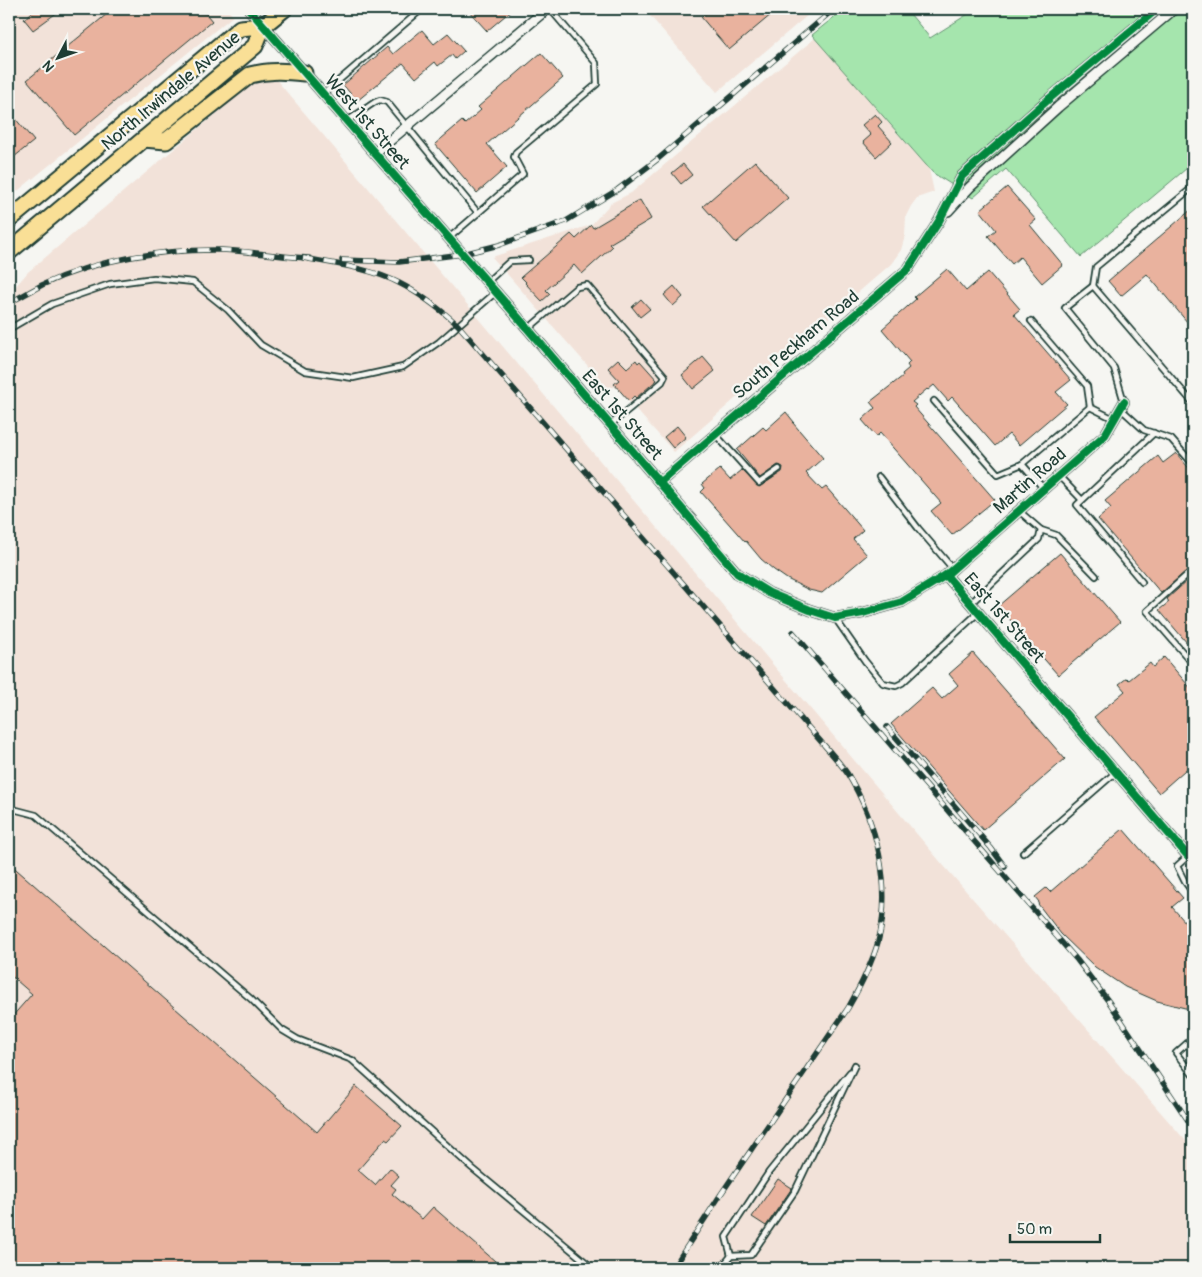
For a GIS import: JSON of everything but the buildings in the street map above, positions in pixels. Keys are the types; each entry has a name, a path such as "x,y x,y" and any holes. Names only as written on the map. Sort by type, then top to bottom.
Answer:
{"main road":[{"path":"263,26 284,9"},
{"name":"North Irwindale Avenue","path":"9,220 240,28 263,26 255,46 9,252"},
{"path":"144,139 166,141 250,75 274,70 304,73"}],"street":[{"name":"West 1st Street","path":"249,9 463,254"},
{"path":"375,153 548,9"},
{"path":"939,221 962,176 1050,98 1157,9"},
{"path":"939,221 984,174 1174,9"},
{"name":"South Peckham Road","path":"660,482 908,269 939,221"},
{"name":"East 1st Street","path":"463,254 737,573 768,593 835,618 863,614 902,602 949,572 971,603 1116,772 1191,853"},
{"name":"Martin Road","path":"949,572 1105,435 1122,405"}],"lane":[{"path":"323,94 422,9"},
{"path":"449,238 523,174 514,157 516,152 597,84 596,63 548,9"},
{"path":"346,121 380,100 387,102 478,213"},
{"path":"1193,188 1096,267 1093,286 1065,308 1114,368 1122,405 1144,430 1171,439 1193,464"},
{"path":"487,282 510,261 529,260"},
{"path":"9,329 52,304 110,284 154,278 193,282 228,310 261,345 305,371 353,378 403,367 439,342 496,292"},
{"path":"528,329 577,287 587,285 665,376 662,382 610,425"},
{"path":"1093,286 1193,402"},
{"path":"1031,321 1087,386 1090,407"},
{"path":"934,401 998,474 1022,464 1090,407"},
{"path":"1090,407 1114,419"},
{"path":"1142,582 1077,505 1154,433"},
{"path":"715,434 759,483 779,469"},
{"path":"1022,464 1044,488"},
{"path":"1059,475 1082,500"},
{"path":"879,477 949,572"},
{"path":"1019,510 1041,530 1056,535 1096,576"},
{"path":"971,603 1039,539 1041,530"},
{"path":"1193,573 1187,575 1147,610 1193,664"},
{"path":"835,618 865,661 884,683 896,686 979,612"},
{"path":"1023,853 1116,772"},
{"path":"9,810 13,809 36,815 251,999 282,1030 296,1039 352,1060 472,1168 593,1268"},
{"path":"1191,853 1177,866 1193,893"},
{"path":"1193,1038 1176,1053 1193,1075"},
{"path":"721,1268 731,1256 751,1255 795,1190 855,1065 769,1172 731,1229 726,1237 731,1256"}],"shaded area":[{"path":"9,9 227,9 233,16 9,198"},
{"path":"644,9 815,9 717,92"},
{"path":"815,38 929,169 934,192 917,198 911,206 906,216 905,236 901,250 891,264 674,452 615,386 609,390 492,257 591,225 611,203 631,193"},
{"path":"268,70 944,866 1193,1149 1193,1268 9,1268 9,294 28,272"}],"green space":[{"path":"844,9 906,9 930,38 976,9 1193,9 1193,163 1081,257 1006,169 973,198 933,173 812,35"}],"railway":[{"path":"342,260 399,262 463,254 499,245 566,221 617,190 658,159 834,9"},
{"path":"9,303 63,276 85,268 130,257 176,251 222,250 309,258"},
{"path":"303,258 352,267 388,278 423,297 458,325 835,758 847,773 867,812 879,855 884,899 878,942 869,968 848,1008 673,1268"},
{"path":"793,632 1077,960 1109,1002 1193,1128"},
{"path":"887,727 991,848 1005,867"}],"cycle path":[{"path":"249,9 528,329 737,573 769,593 835,618 863,613 902,602 946,575 1105,435 1124,402"},
{"path":"660,482 908,269 939,221 962,176 1050,98 1157,9"},
{"path":"946,575 1188,856 1193,851"}]}
